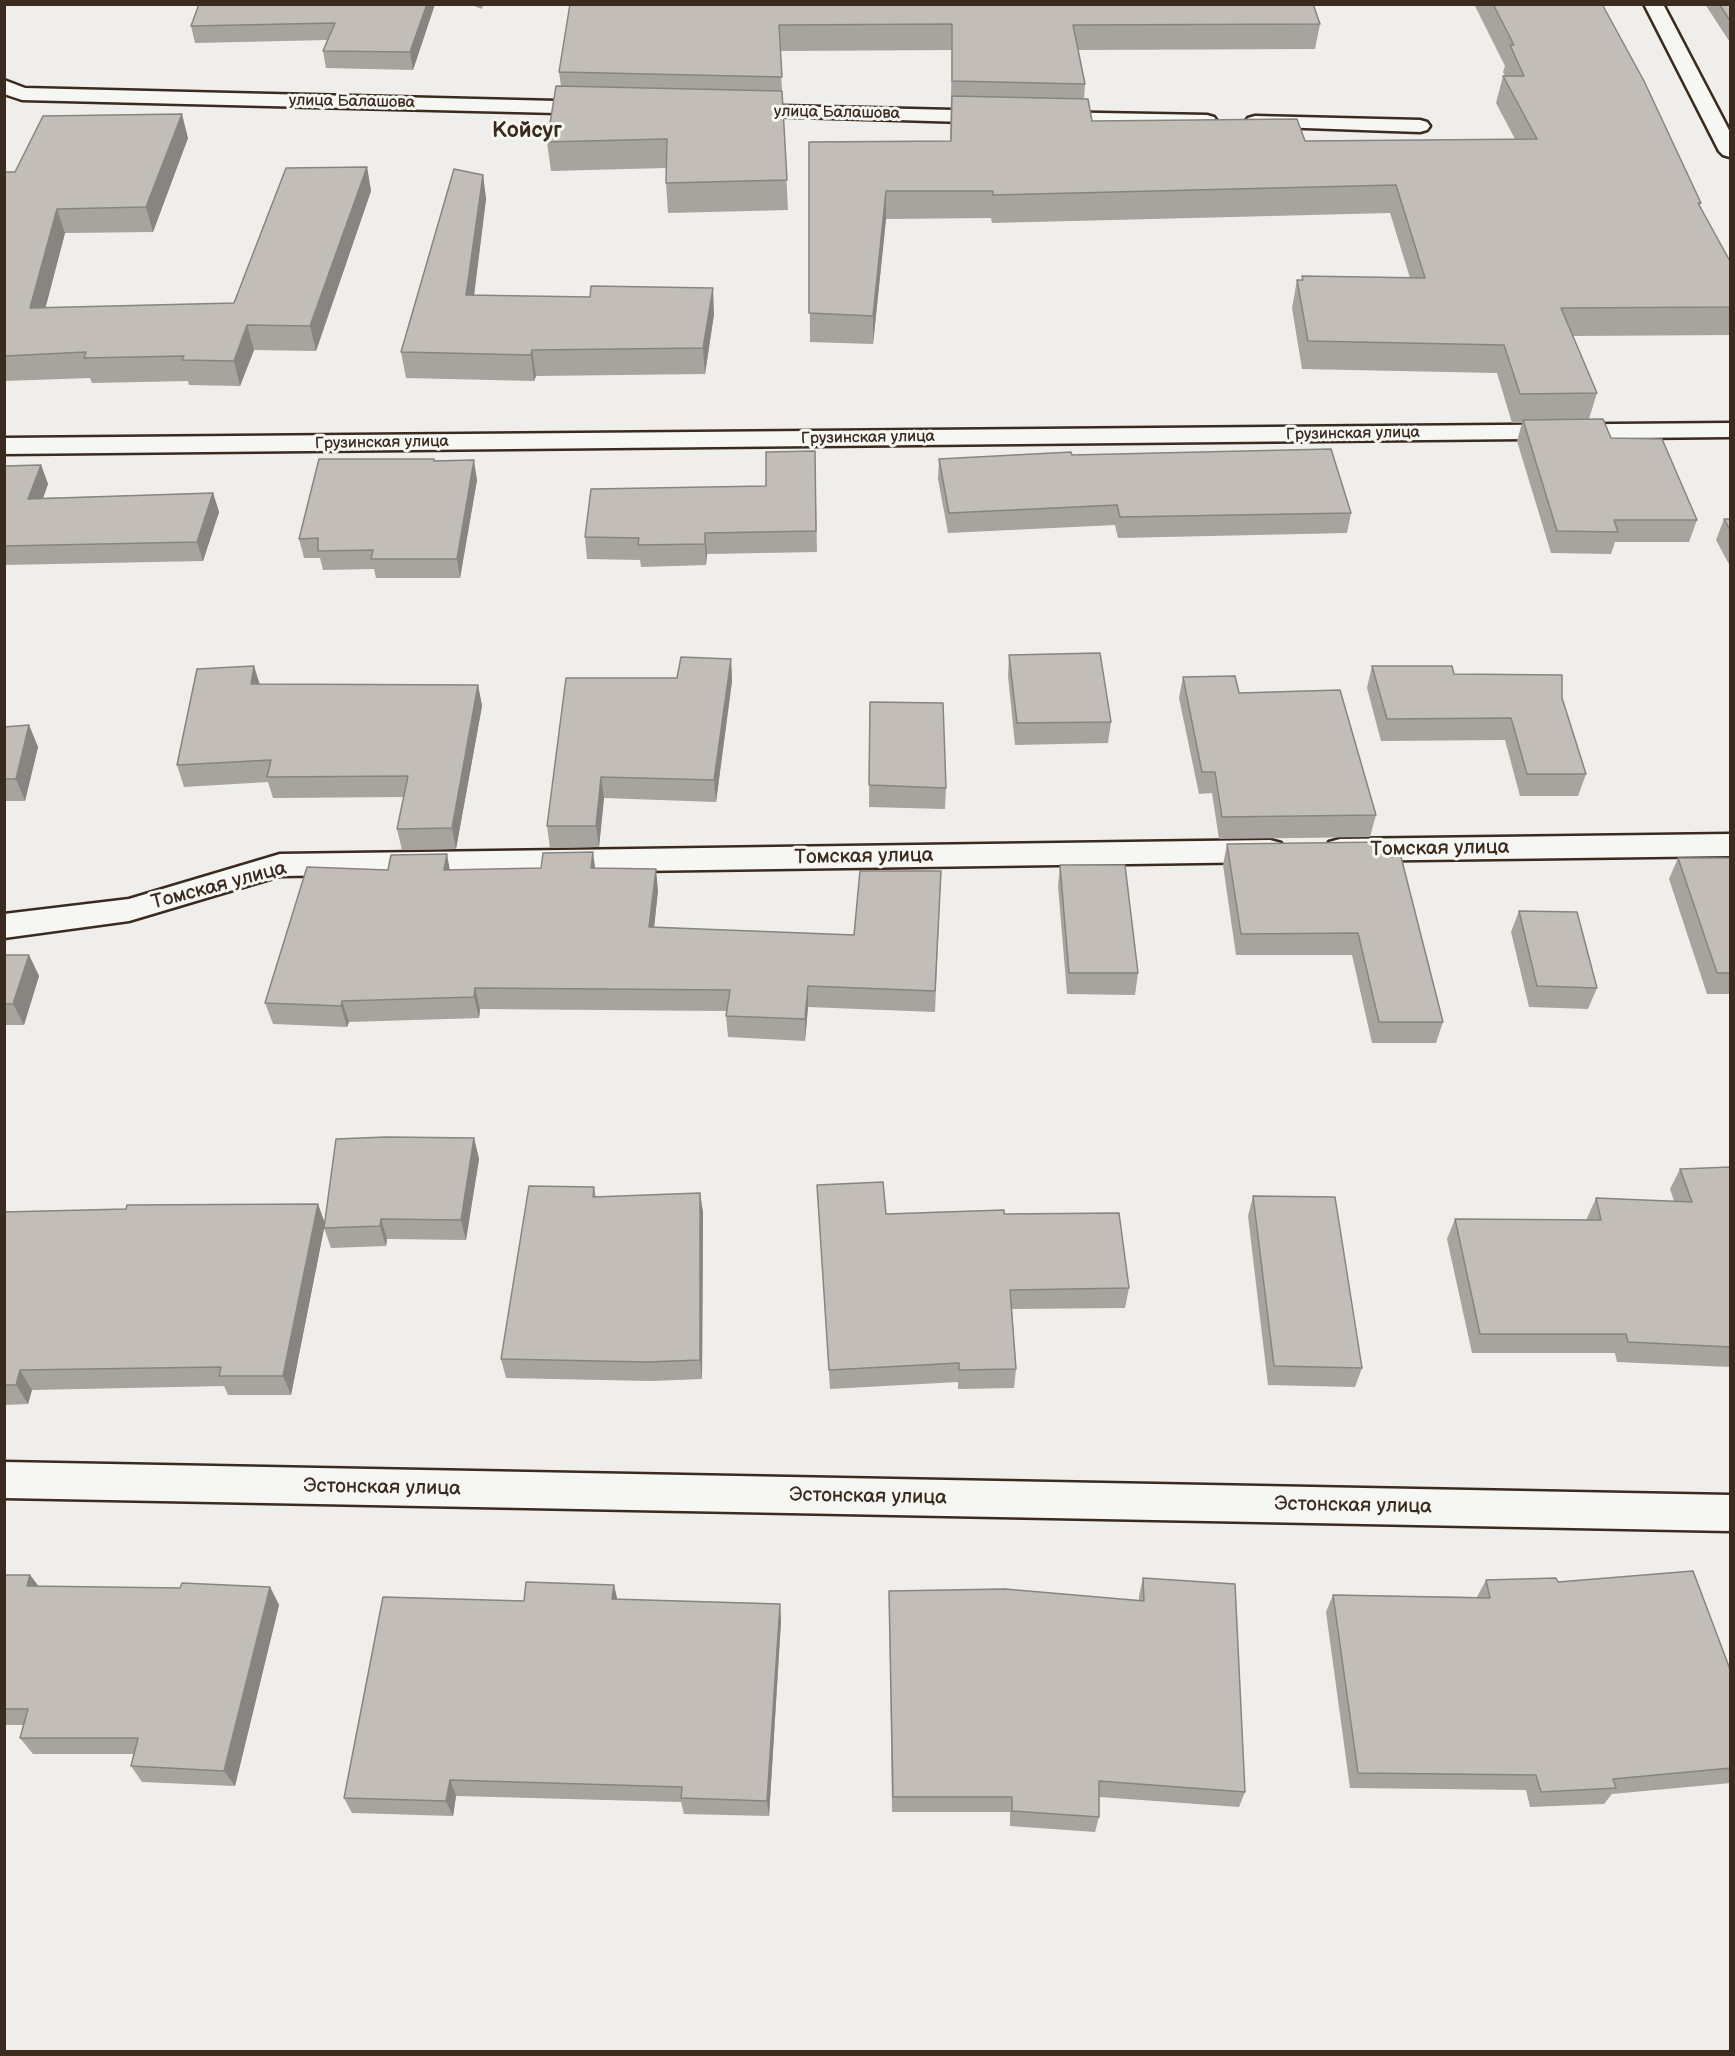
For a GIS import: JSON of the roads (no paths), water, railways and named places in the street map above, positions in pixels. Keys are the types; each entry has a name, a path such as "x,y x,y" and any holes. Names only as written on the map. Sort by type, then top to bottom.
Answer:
{"street":[{"path":"1653,4 1731,151"},
{"name":"улица Балашова","path":"4,86 22,94 619,108"},
{"name":"улица Балашова","path":"715,110 1420,126"},
{"name":"Грузинская улица","path":"4,446 1731,430"},
{"name":"Томская улица","path":"4,926 129,910 280,866 1731,845"},
{"name":"Эстонская улица","path":"4,1480 1731,1513"}],"district":[{"name":"Койсуг","path":"527,131"}]}
